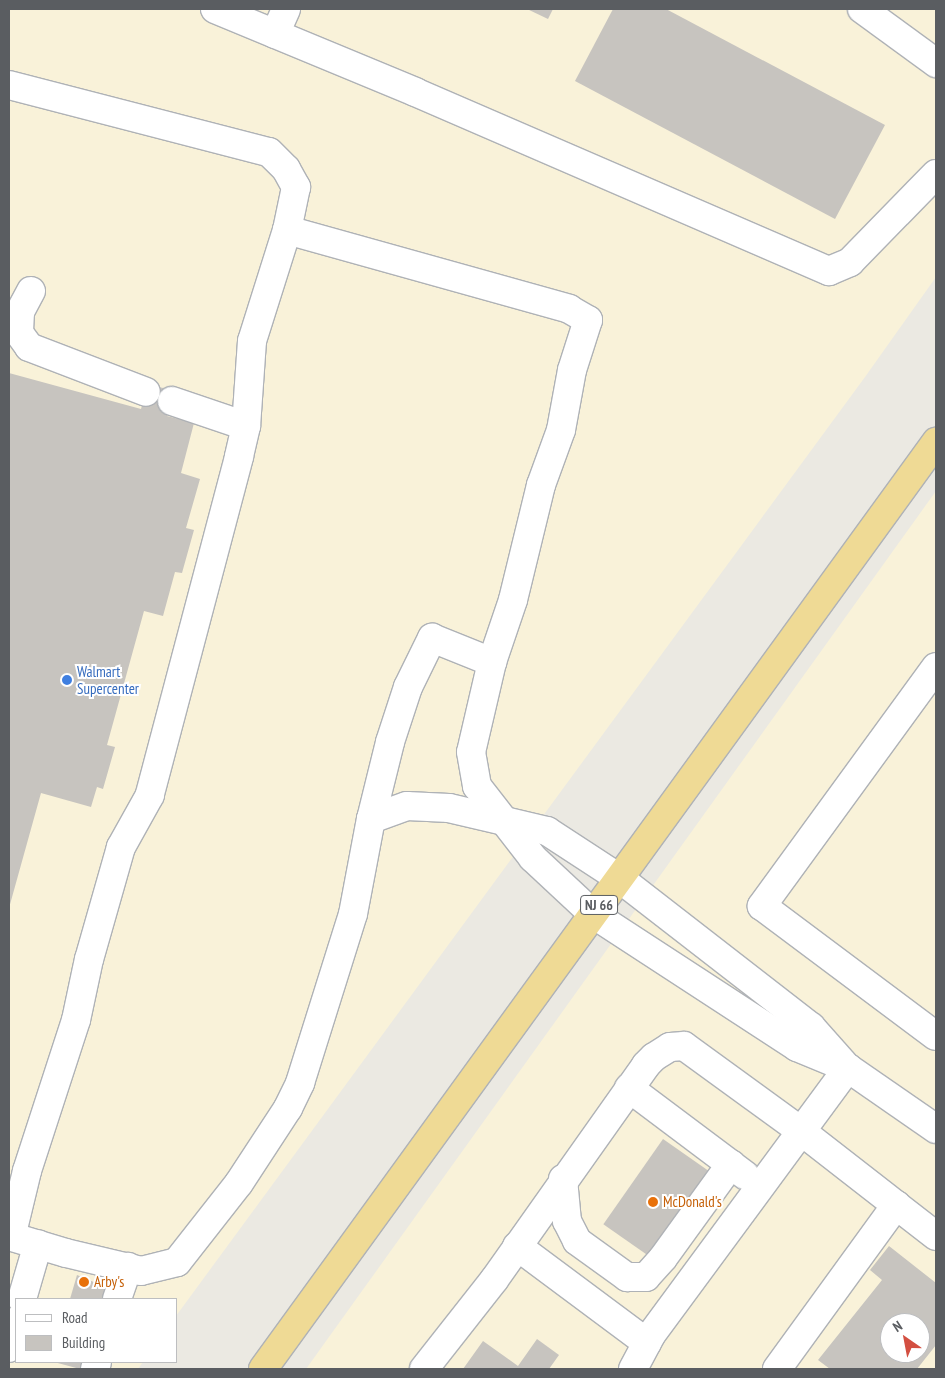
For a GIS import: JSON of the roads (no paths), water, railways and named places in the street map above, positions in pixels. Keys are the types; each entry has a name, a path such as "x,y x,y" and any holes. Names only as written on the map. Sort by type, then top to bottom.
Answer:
{"highway":[{"name":"NJ 66","path":"263,1369 936,442"}],"street":[{"path":"215,9 415,92 829,271 850,262 936,174"},
{"path":"275,34 286,9"},
{"path":"862,9 936,63"},
{"path":"9,86 268,152 286,169 296,187 287,230 252,341 246,426 150,795 121,847 89,959 76,1020 27,1172 10,1236 141,1271 177,1262 239,1183 288,1108 300,1083 353,914 371,819 390,742 408,687 432,638 492,662"},
{"path":"287,230 569,308 588,320 572,370 561,430 541,485 513,600 492,662 470,752 477,786 507,822 533,858 593,914 797,1047 848,1068 936,1129"},
{"path":"31,291 20,312 19,333 29,347 146,392"},
{"path":"172,401 246,426"},
{"path":"936,667 762,906 936,1036"},
{"path":"371,819 407,806 449,808 547,831 619,878 812,1027 848,1068"},
{"path":"424,1369 517,1246 629,1088 654,1056 670,1047 684,1046 801,1131 936,1236"},
{"path":"633,1369 647,1343 848,1068"},
{"path":"629,1088 760,1186"},
{"path":"564,1179 567,1221 577,1241 628,1277 646,1277 663,1258 731,1164"},
{"path":"777,1369 896,1205"},
{"path":"22,1298 38,1244"},
{"path":"517,1246 647,1343"},
{"path":"117,1298 128,1267"},
{"path":"9,1348 15,1325"}],"place":[{"name":"Walmart Supercenter","path":"67,680"},
{"name":"McDonald's","path":"653,1202"},
{"name":"Arby's","path":"84,1282"}]}
